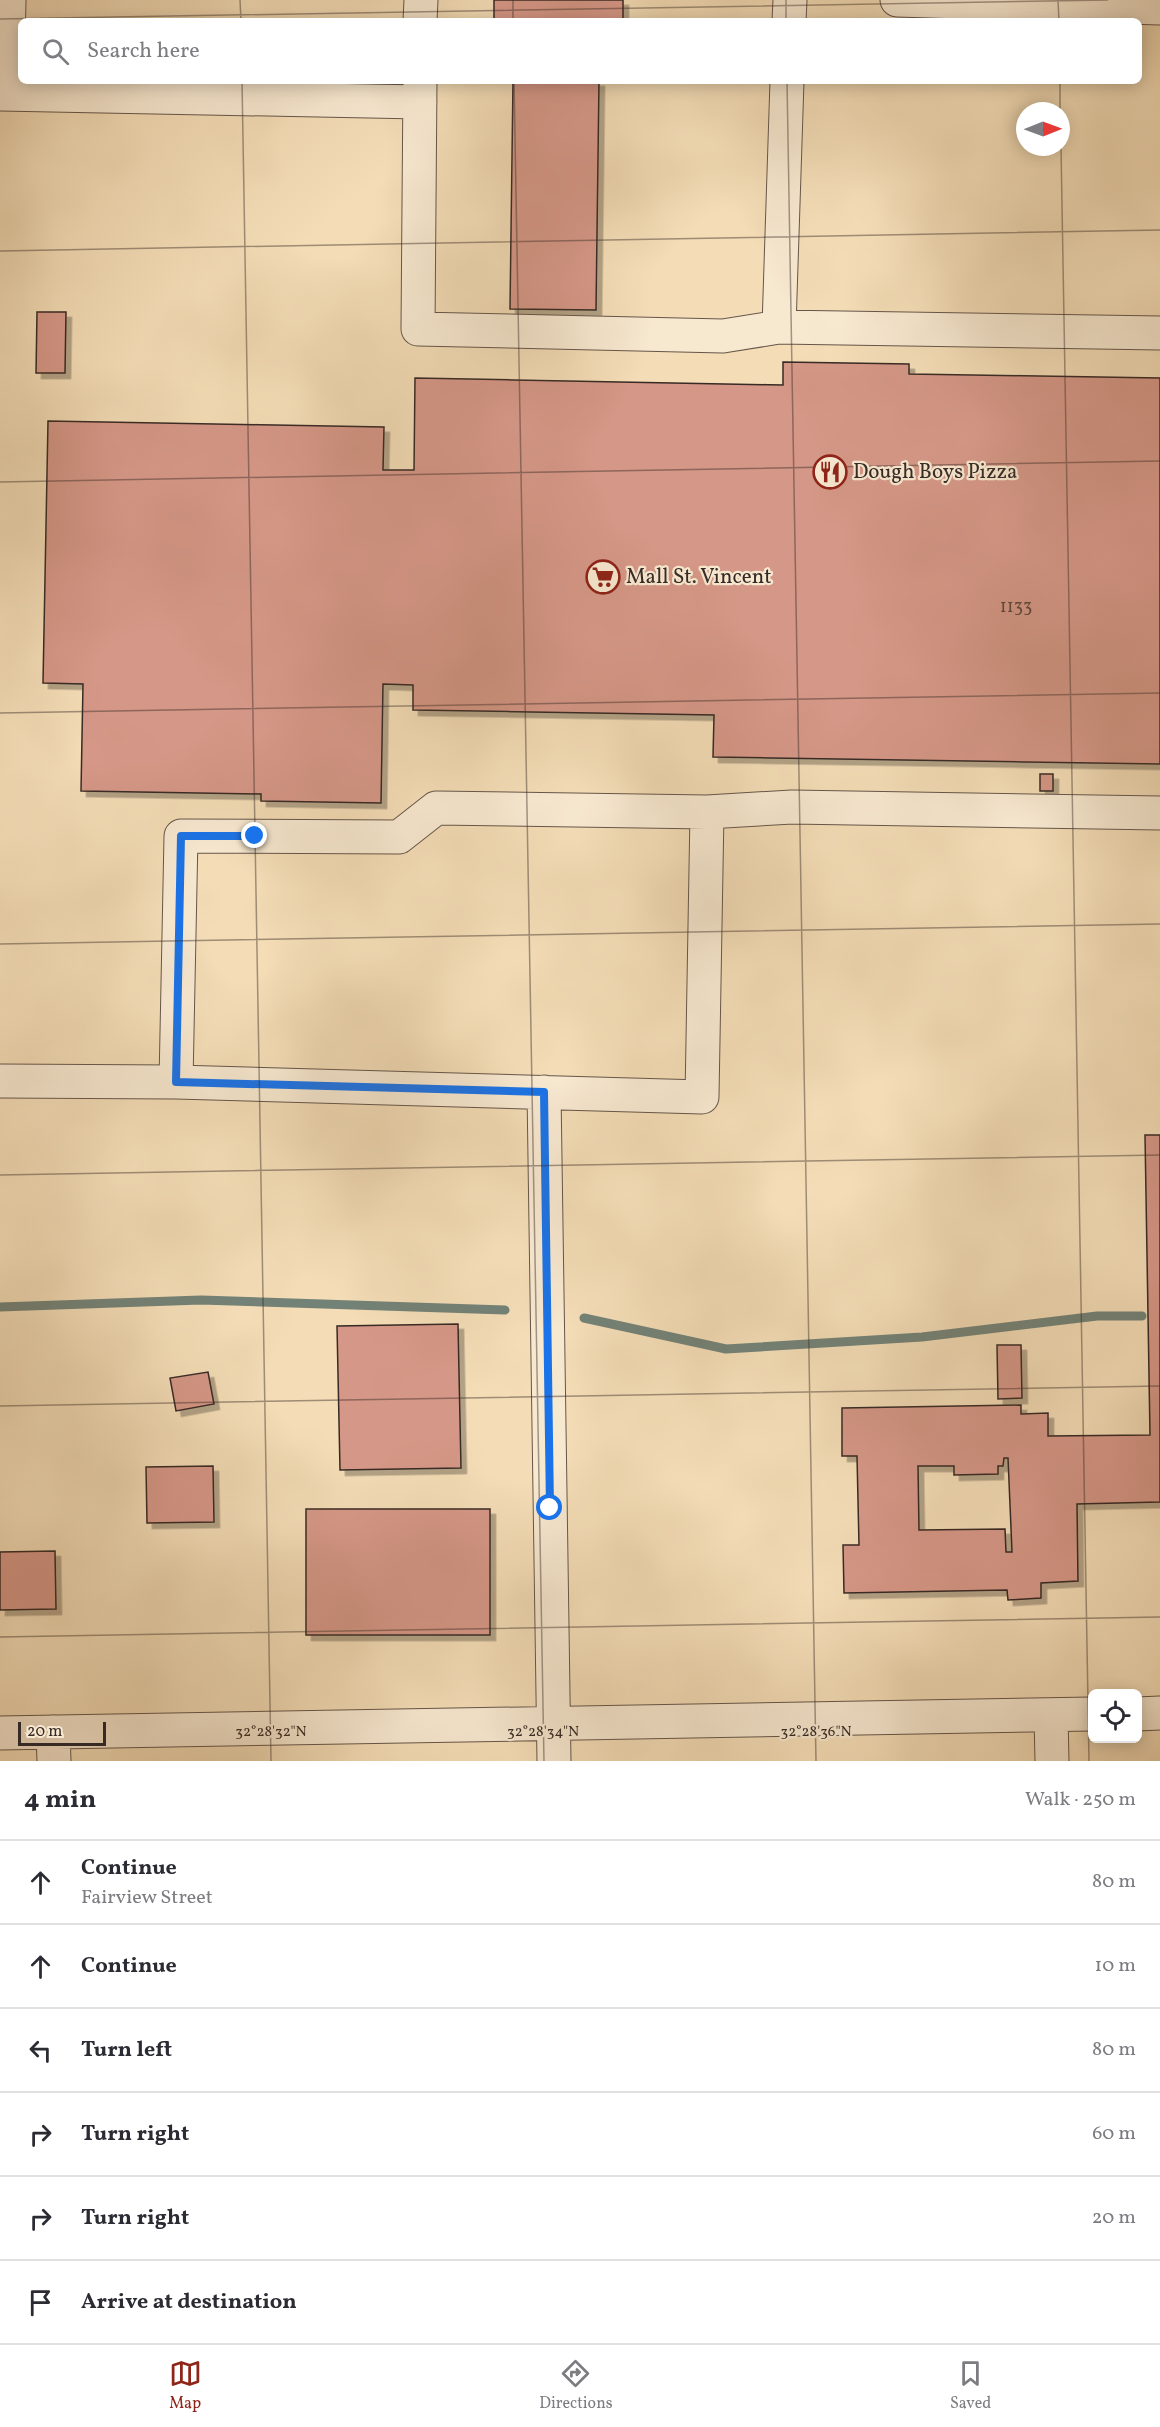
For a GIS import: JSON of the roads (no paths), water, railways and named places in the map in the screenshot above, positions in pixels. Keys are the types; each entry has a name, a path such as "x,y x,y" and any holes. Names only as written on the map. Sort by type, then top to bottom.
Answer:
{"street":[{"path":"9,0 4,94 420,91 418,329 723,336 779,327 1160,333"},
{"path":"420,18 421,0"},
{"path":"789,18 790,0"},
{"path":"897,0 1081,3 1160,8"},
{"path":"779,327 787,84"},
{"path":"176,1082 181,836 399,837 436,808 707,812 792,807 1160,813"},
{"path":"0,1081 176,1082 702,1097 707,812"},
{"path":"544,1092 554,1761"},
{"path":"1142,1714 1160,1713"},
{"path":"0,1732 53,1746 553,1722 1088,1714"},
{"path":"1051,1715 1052,1761"}],"waterway":[{"path":"0,1307 201,1300 505,1310"},
{"path":"584,1318 726,1349 922,1337 1097,1316 1142,1316"}],"place":[{"name":"Dough Boys Pizza","path":"830,472"},
{"name":"Mall St. Vincent","path":"603,577"}]}
